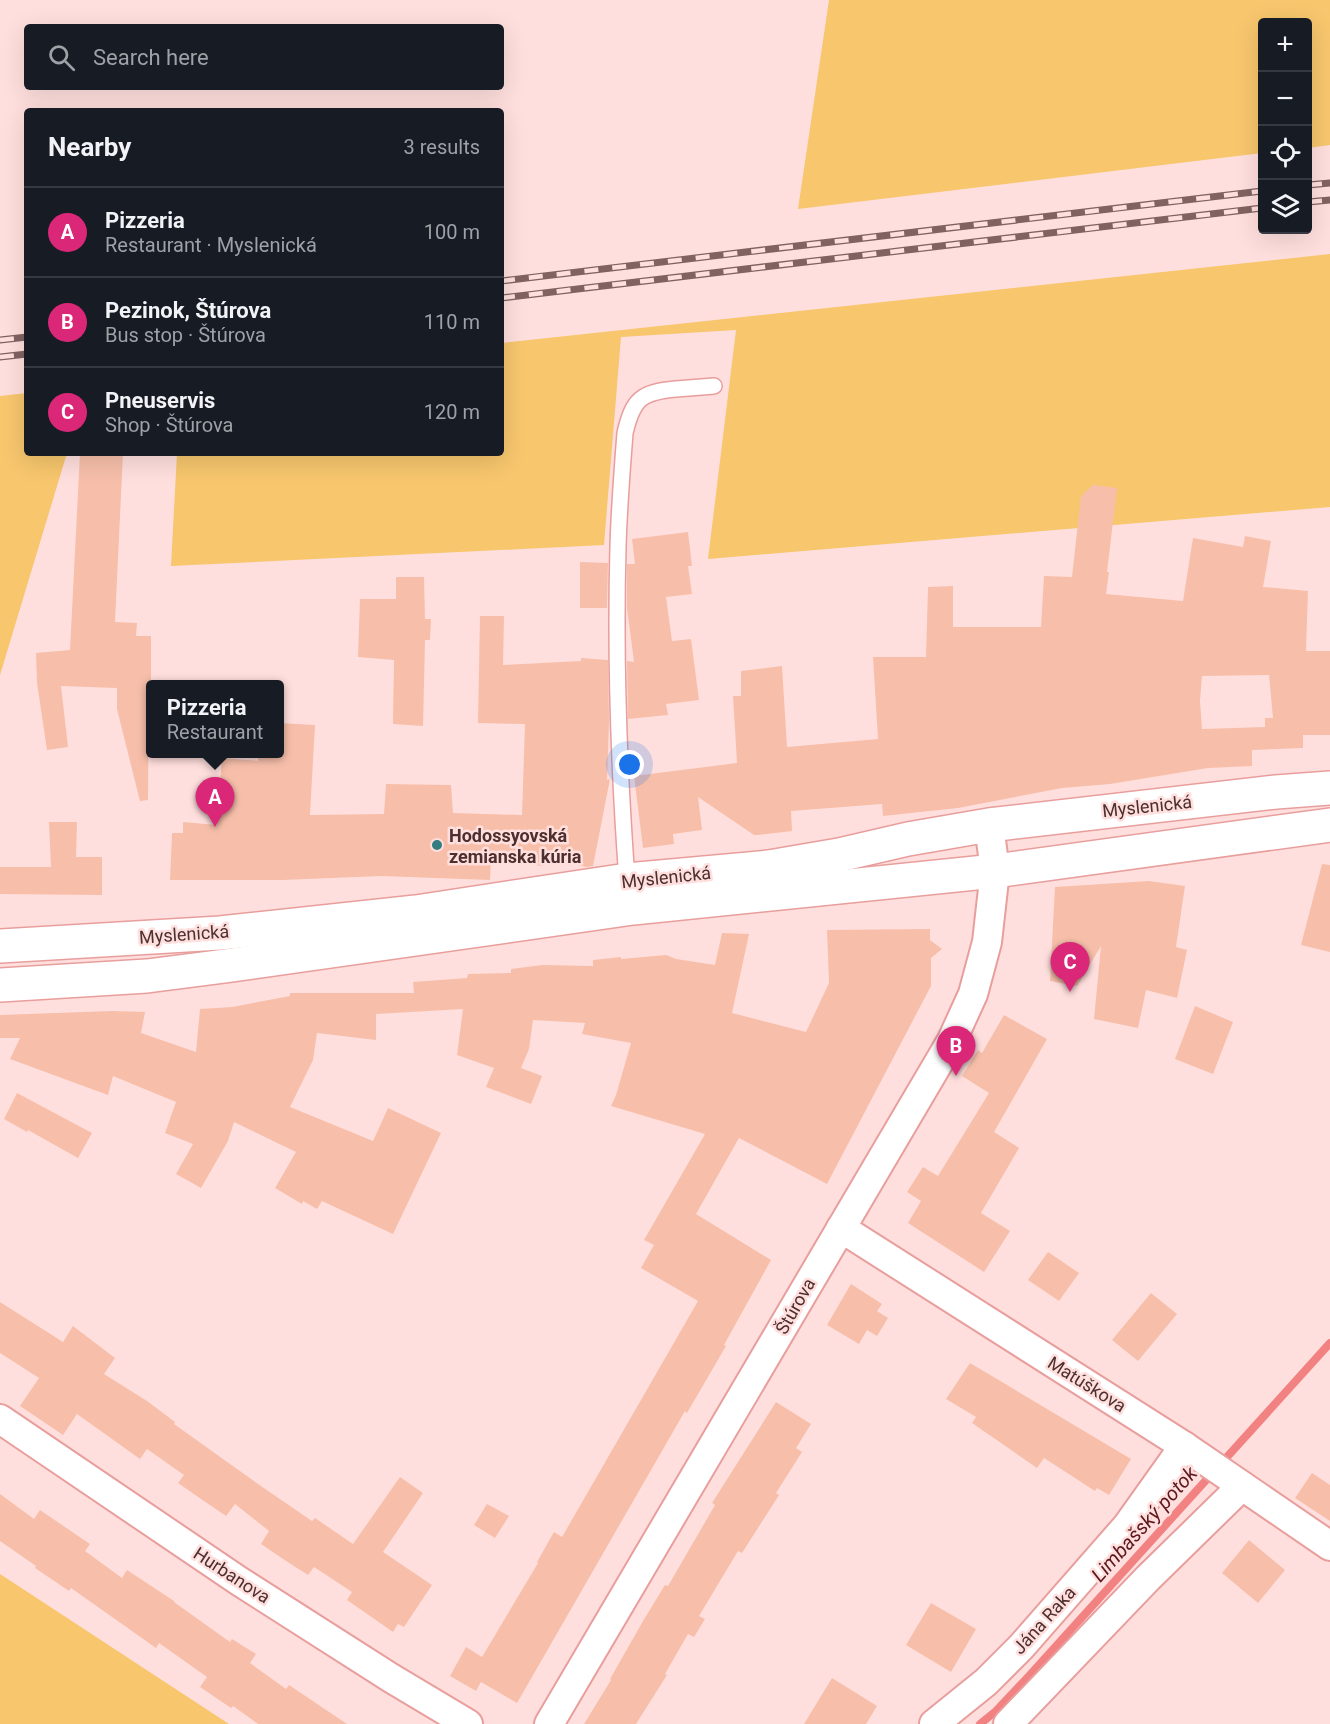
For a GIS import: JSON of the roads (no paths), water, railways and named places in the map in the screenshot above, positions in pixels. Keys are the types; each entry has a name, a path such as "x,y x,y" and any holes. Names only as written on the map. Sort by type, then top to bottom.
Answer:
{"main road":[{"name":"Myslenická","path":"0,946 220,933 397,914 627,880 769,867 989,825 1276,792 1330,788"},
{"name":"Myslenická","path":"0,985 147,976 633,908 994,871 1330,825"}],"street":[{"name":"Štúrova","path":"549,1724 952,1040 973,994 987,942 994,871 989,825"},
{"name":"Matúškova","path":"841,1228 1191,1451 1330,1546"},
{"name":"Hurbanova","path":"0,1419 239,1581 468,1724"},
{"name":"Jána Raka","path":"933,1724 986,1682 1021,1647 1191,1451"},
{"path":"1008,1724 1237,1482"}],"lane":[{"path":"627,880 621,790 618,666 618,547 625,434 629,417 638,401 647,394 714,386"}],"waterway":[{"name":"Limbašský potok","path":"980,1724 996,1711 1029,1676 1330,1343"}],"railway":[{"path":"1312,185 1330,183"},
{"path":"504,281 1258,191"},
{"path":"1312,202 1330,200"},
{"path":"504,298 1258,208"},
{"path":"0,340 24,337"},
{"path":"0,357 24,354"}],"place":[{"name":"Pizzeria","path":"215,827"},
{"name":"Hodossyovská zemianska kúria","path":"437,845"},
{"name":"Pneuservis","path":"1070,992"},
{"name":"Pezinok, Štúrova","path":"956,1076"}]}
